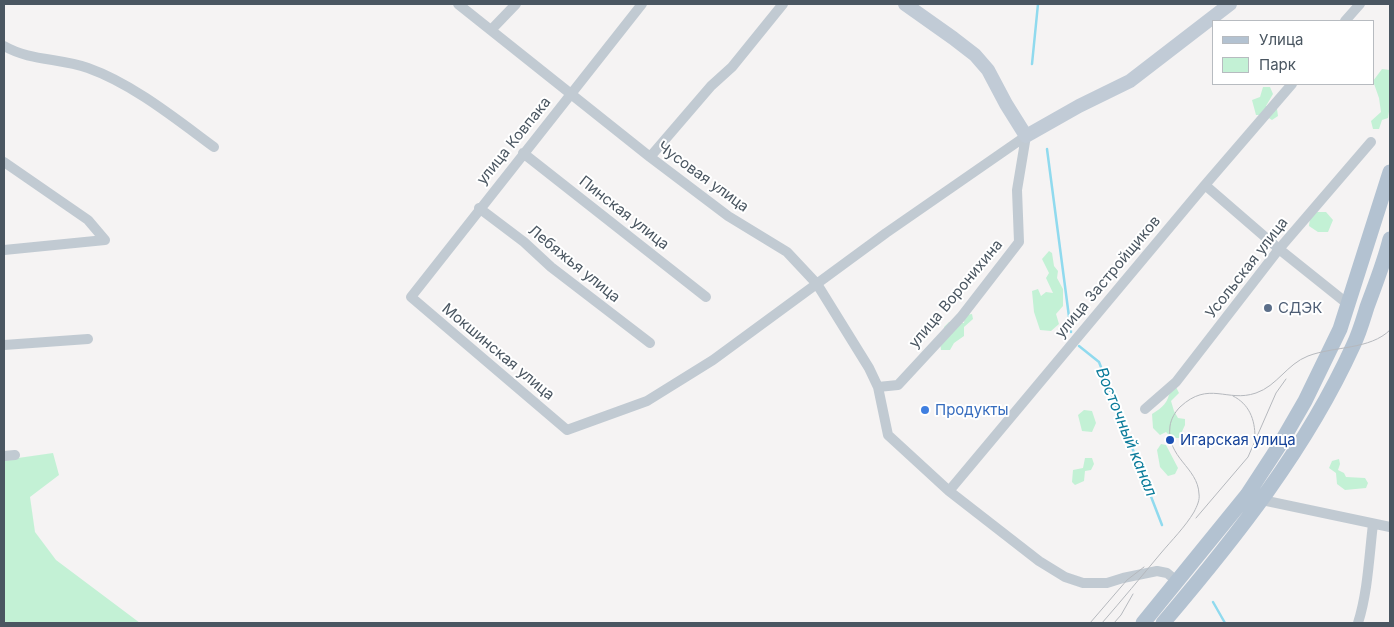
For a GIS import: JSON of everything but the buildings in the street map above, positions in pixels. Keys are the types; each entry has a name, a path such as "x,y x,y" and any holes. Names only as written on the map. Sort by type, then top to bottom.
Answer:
{"main road":[{"path":"1143,623 1248,495 1300,408 1330,350 1349,305 1390,172"},
{"path":"1163,623 1198,582 1262,500 1298,448 1354,345 1384,263 1390,239"}],"street":[{"name":"Чусовая улица","path":"458,4 650,157 728,216 787,252 817,284 869,368 878,388 888,435 949,491 1039,560 1065,577 1083,583 1107,583 1157,571 1167,573 1178,582"},
{"path":"491,30 516,4"},
{"name":"улица Ковпака","path":"410,297 642,4"},
{"path":"650,157 711,86 732,66 783,4"},
{"path":"905,4 975,55 988,70 1026,136"},
{"path":"817,284 893,228 1026,136 1079,106 1130,81 1230,4"},
{"path":"1346,20 1360,4"},
{"path":"4,46 30,57 86,67 98,72 149,100 214,147"},
{"name":"улица Застройщиков","path":"949,491 1291,85"},
{"name":"улица Воронихина","path":"878,388 898,385 961,317 1019,242 1017,190 1026,136"},
{"name":"Усольская улица","path":"1145,409 1176,382 1279,249 1371,142"},
{"name":"Пинская улица","path":"524,153 706,297"},
{"path":"4,162 88,220 105,240 4,250"},
{"path":"1205,185 1279,249 1349,305"},
{"name":"Лебяжья улица","path":"479,208 524,242 550,267 650,343"},
{"name":"Мокшинская улица","path":"410,297 567,430 647,401 713,360 817,284"},
{"path":"4,345 88,339"},
{"path":"4,456 15,455"},
{"path":"1262,500 1390,527"},
{"path":"1358,623 1367,593 1367,567 1373,524"}],"green space":[{"path":"1382,69 1390,70 1388,118 1382,120 1379,129 1373,129 1371,121 1381,112 1374,80"},
{"path":"1263,87 1270,87 1273,94 1266,106 1277,109 1278,116 1272,120 1264,115 1256,115 1252,100 1260,97"},
{"path":"1317,212 1326,212 1333,220 1328,232 1318,232 1309,226 1310,218"},
{"path":"1049,251 1052,253 1054,266 1058,271 1057,278 1063,289 1063,306 1056,314 1059,324 1051,331 1040,330 1034,312 1032,291 1038,289 1041,296 1046,292 1053,293 1046,278 1049,273 1042,259"},
{"path":"972,314 973,319 964,327 964,336 954,343 950,350 941,350 940,342 946,337 944,327 949,322 964,323 965,315"},
{"path":"1176,387 1179,393 1171,401 1178,418 1185,419 1185,425 1179,438 1172,438 1166,432 1160,435 1153,428 1152,414 1164,404 1170,390"},
{"path":"1084,410 1092,411 1096,423 1092,432 1082,431 1078,415"},
{"path":"1161,444 1166,445 1178,468 1175,474 1168,476 1160,467 1157,450"},
{"path":"53,453 59,475 30,497 35,532 56,560 140,623 4,623 4,460"},
{"path":"1085,458 1092,458 1094,464 1091,470 1085,471 1084,481 1075,485 1072,482 1073,470 1083,468"},
{"path":"1339,459 1338,470 1344,473 1346,477 1365,478 1368,483 1366,488 1345,490 1337,484 1336,473 1329,468 1332,461"}],"waterway":[{"name":"Восточный канал","path":"1032,64 1038,4"},
{"name":"Восточный канал","path":"1047,149 1071,332"},
{"name":"Восточный канал","path":"1079,346 1099,362 1162,525"},
{"name":"Восточный канал","path":"1213,602 1225,623"}],"tram line":[{"path":"1102,623 1183,528 1198,503 1197,485 1193,476 1177,454 1170,437 1171,421 1180,407 1190,399 1209,393 1236,396 1256,393 1263,390 1294,364 1308,356 1372,341 1390,330"},
{"path":"1196,518 1248,457 1276,393 1286,379"},
{"path":"1233,396 1239,399 1250,413 1254,424 1255,437"},
{"path":"1090,623 1127,580 1144,567"},
{"path":"1114,623 1133,594"}],"place":[{"name":"СДЭК","path":"1268,308"},
{"name":"Продукты","path":"925,410"},
{"name":"Игарская улица","path":"1170,440"}]}
